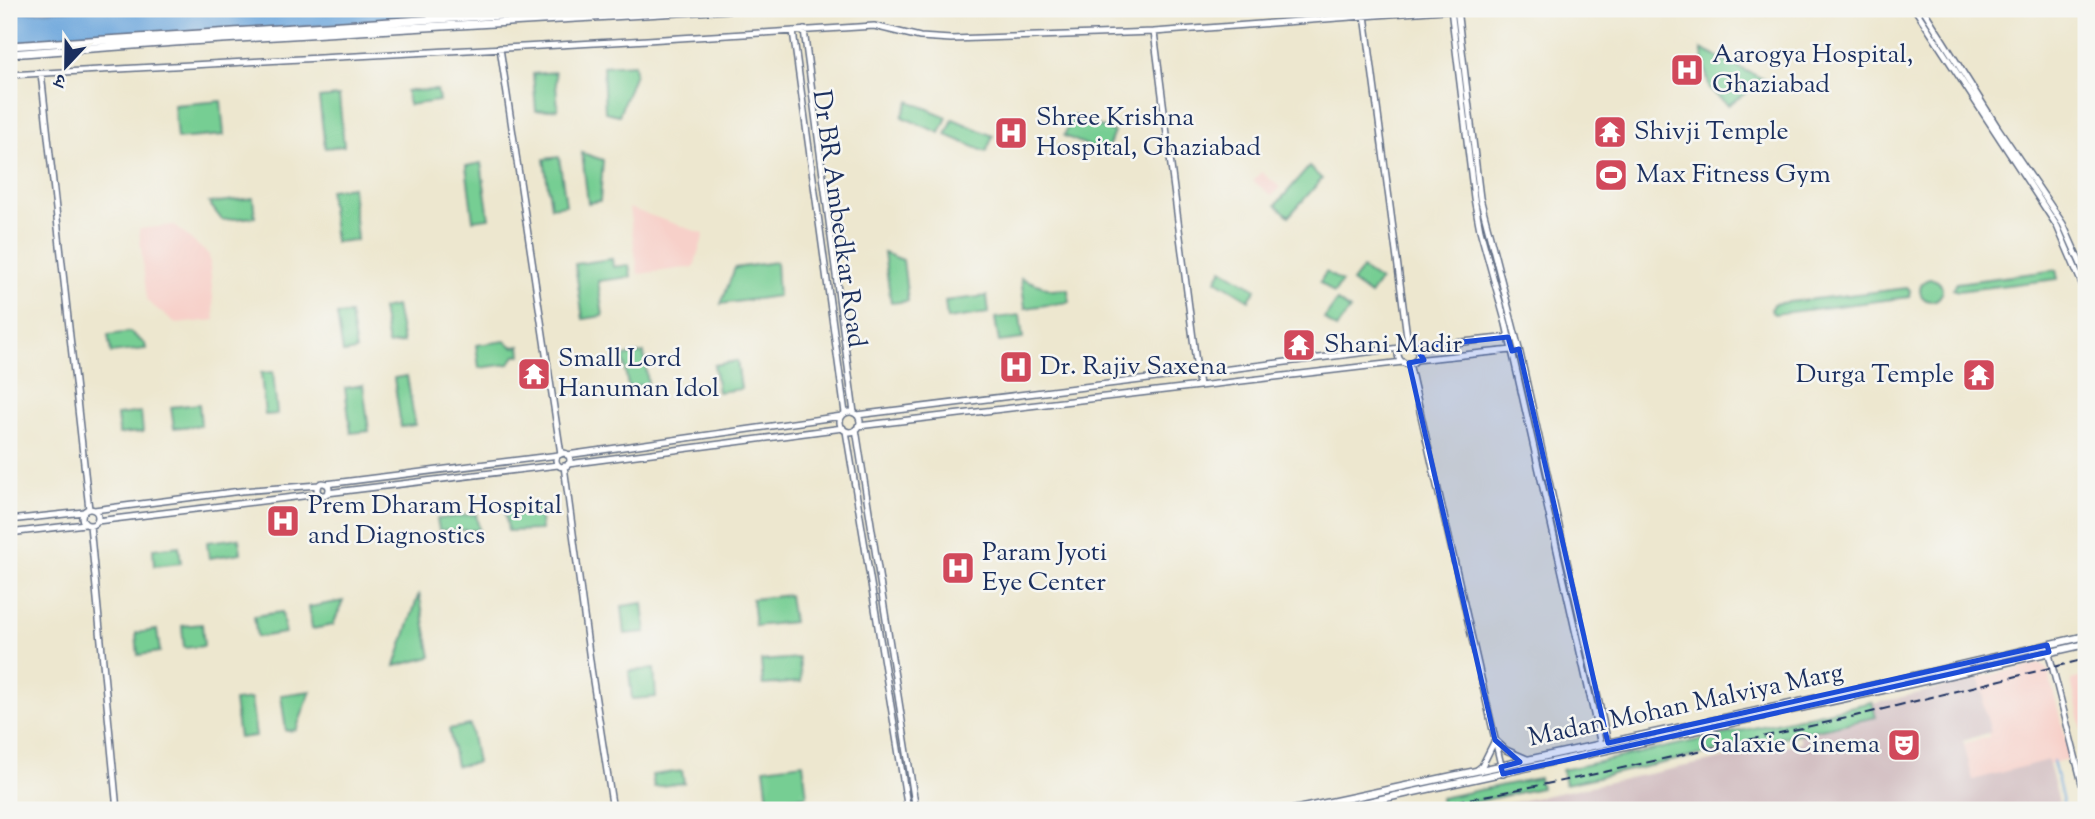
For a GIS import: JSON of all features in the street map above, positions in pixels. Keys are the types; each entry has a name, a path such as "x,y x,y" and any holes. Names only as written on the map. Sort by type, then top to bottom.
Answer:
{"highway":[{"path":"9,46 596,9"},
{"path":"9,54 730,9"}],"main road":[{"name":"Madan Mohan Malviya Marg","path":"1331,810 2048,649 2086,636"},
{"name":"Madan Mohan Malviya Marg","path":"1293,810 1474,772 1502,770 1531,760 1605,744 2048,649 2086,644"}],"street":[{"path":"1451,9 1474,198 1480,230 1512,337"},
{"path":"9,75 874,26 920,37 951,39 1154,32 1457,9 1480,198 1605,744"},
{"path":"1915,9 2057,226 2073,264 2084,277"},
{"path":"1923,9 2063,224 2080,263 2086,293"},
{"path":"1365,15 1408,344"},
{"name":"Dr BR Ambedkar Road","path":"804,30 856,414"},
{"name":"Dr BR Ambedkar Road","path":"793,31 843,415"},
{"path":"1154,32 1199,386"},
{"path":"500,48 562,454 570,460 563,465"},
{"path":"41,73 89,510"},
{"path":"2073,264 2080,263"},
{"path":"9,520 241,491 326,484 843,415 1400,348 1408,344 1415,347 1512,337"},
{"path":"1409,362 1418,352 1415,347"},
{"path":"1400,348 1399,357 1409,362"},
{"path":"9,533 1199,386 1515,350"},
{"path":"1409,362 1502,770"},
{"path":"856,414 916,810"},
{"path":"843,415 841,425 908,810"},
{"path":"562,454 556,461 563,465"},
{"path":"563,465 613,810"},
{"path":"326,484 329,488 327,493"},
{"path":"318,485 319,494"},
{"path":"89,510 97,514 97,521"},
{"path":"89,510 82,517 88,524 117,810"},
{"path":"2048,649 2086,799"},
{"path":"1495,740 1518,756 1531,760"},
{"path":"1474,772 1482,766 1495,740"}],"highlighted area":[{"path":"1508,337 1512,351 1519,349 1608,743 2047,645 2049,652 1503,774 1501,767 1520,762 1495,740 1409,363 1424,360 1415,347"}],"shaded area":[{"path":"1261,172 1280,187 1272,196 1253,181"},
{"path":"629,208 704,234 694,267 638,274"},
{"path":"174,225 209,255 215,320 176,324 147,301 139,229"},
{"path":"2041,663 2048,671 2071,758 1972,785 1962,744 1989,737 1980,701 1984,700 1979,678"},
{"path":"2086,676 2086,729 2082,730 2071,680"},
{"path":"1979,679 1991,732 1963,741 1973,780 2048,760 2061,810 1477,810 1801,742 1795,722"}],"green space":[{"path":"1701,49 1765,80 1728,105 1710,90"},
{"path":"634,64 635,73 619,115 605,112 603,66"},
{"path":"555,72 558,109 536,111 533,74"},
{"path":"437,90 439,101 409,105 406,91"},
{"path":"339,96 344,146 325,148 319,98"},
{"path":"221,101 224,135 177,139 174,105"},
{"path":"909,101 947,117 940,133 902,117"},
{"path":"1072,115 1114,132 1106,153 1064,136"},
{"path":"953,119 993,136 986,152 946,135"},
{"path":"582,153 603,160 600,201 588,203"},
{"path":"559,157 566,205 551,207 544,159"},
{"path":"481,163 489,218 473,220 466,166"},
{"path":"1309,167 1322,179 1289,216 1276,205"},
{"path":"352,187 357,240 335,242 329,190"},
{"path":"253,198 255,217 222,220 209,203"},
{"path":"884,253 903,260 908,301 891,303"},
{"path":"612,259 613,267 629,265 631,277 598,281 603,316 583,319 575,264"},
{"path":"776,262 778,296 721,304 735,268"},
{"path":"1222,269 1256,289 1249,300 1216,280"},
{"path":"1362,269 1380,281 1370,295 1352,282"},
{"path":"2056,270 2058,279 1958,291 1953,289 1957,283"},
{"path":"1326,272 1342,282 1334,293 1320,282"},
{"path":"1021,278 1052,290 1068,289 1069,302 1025,308"},
{"path":"1931,279 1941,286 1942,290 1935,300 1931,301 1921,294 1920,290 1927,280"},
{"path":"1907,288 1910,291 1909,297 1774,314 1771,310 1773,304"},
{"path":"987,296 989,313 947,319 945,301"},
{"path":"1337,301 1350,310 1336,328 1324,319"},
{"path":"396,306 403,343 388,345 382,309"},
{"path":"350,314 356,351 343,353 337,315"},
{"path":"1020,315 1023,339 999,342 995,318"},
{"path":"130,332 145,344 146,349 111,353 108,335"},
{"path":"505,341 513,347 520,346 521,355 515,356 509,364 479,368 476,345"},
{"path":"644,353 648,384 628,387 623,356"},
{"path":"737,361 741,389 718,392 714,365"},
{"path":"273,372 277,414 265,415 261,373"},
{"path":"407,376 415,425 401,427 394,378"},
{"path":"363,385 369,431 351,433 345,388"},
{"path":"199,404 201,425 174,428 171,407"},
{"path":"141,412 143,432 119,434 117,415"},
{"path":"539,507 541,530 508,531 505,511"},
{"path":"476,514 479,530 439,530 437,519"},
{"path":"239,538 241,553 209,558 207,542"},
{"path":"179,546 181,563 154,566 153,549"},
{"path":"419,593 431,657 395,666"},
{"path":"789,595 793,622 755,626 752,599"},
{"path":"343,601 333,625 312,629 309,607"},
{"path":"643,603 646,632 625,634 622,606"},
{"path":"282,612 285,633 257,637 254,616"},
{"path":"202,624 204,646 184,648 182,626"},
{"path":"157,630 160,652 138,655 136,633"},
{"path":"799,658 801,682 763,685 761,661"},
{"path":"654,669 656,697 632,699 629,671"},
{"path":"311,691 296,730 286,731 281,695"},
{"path":"251,699 256,736 239,738 234,701"},
{"path":"1872,702 1876,717 1565,784 1562,770"},
{"path":"470,725 477,763 456,766 449,729"},
{"path":"803,763 807,796 768,800 764,768"},
{"path":"682,771 684,783 654,787 652,775"},
{"path":"1539,778 1541,788 1441,809 1440,798"}],"water":[{"path":"75,9 585,9 9,46 9,13"}],"waterway":[{"path":"2053,761 2065,810"}],"railway":[{"path":"1411,810 1577,778 1847,718 2086,659"}],"place":[{"name":"Aarogya Hospital, Ghaziabad","path":"1687,70"},
{"name":"Shivji Temple","path":"1610,132"},
{"name":"Shree Krishna Hospital, Ghaziabad","path":"1011,133"},
{"name":"Max Fitness Gym","path":"1611,175"},
{"name":"Shani Madir","path":"1299,345"},
{"name":"Dr. Rajiv Saxena","path":"1016,367"},
{"name":"Small Lord Hanuman Idol","path":"534,374"},
{"name":"Durga Temple","path":"1979,375"},
{"name":"Prem Dharam Hospital and Diagnostics","path":"283,521"},
{"name":"Param Jyoti Eye Center","path":"958,568"},
{"name":"Galaxie Cinema","path":"1904,745"}]}
